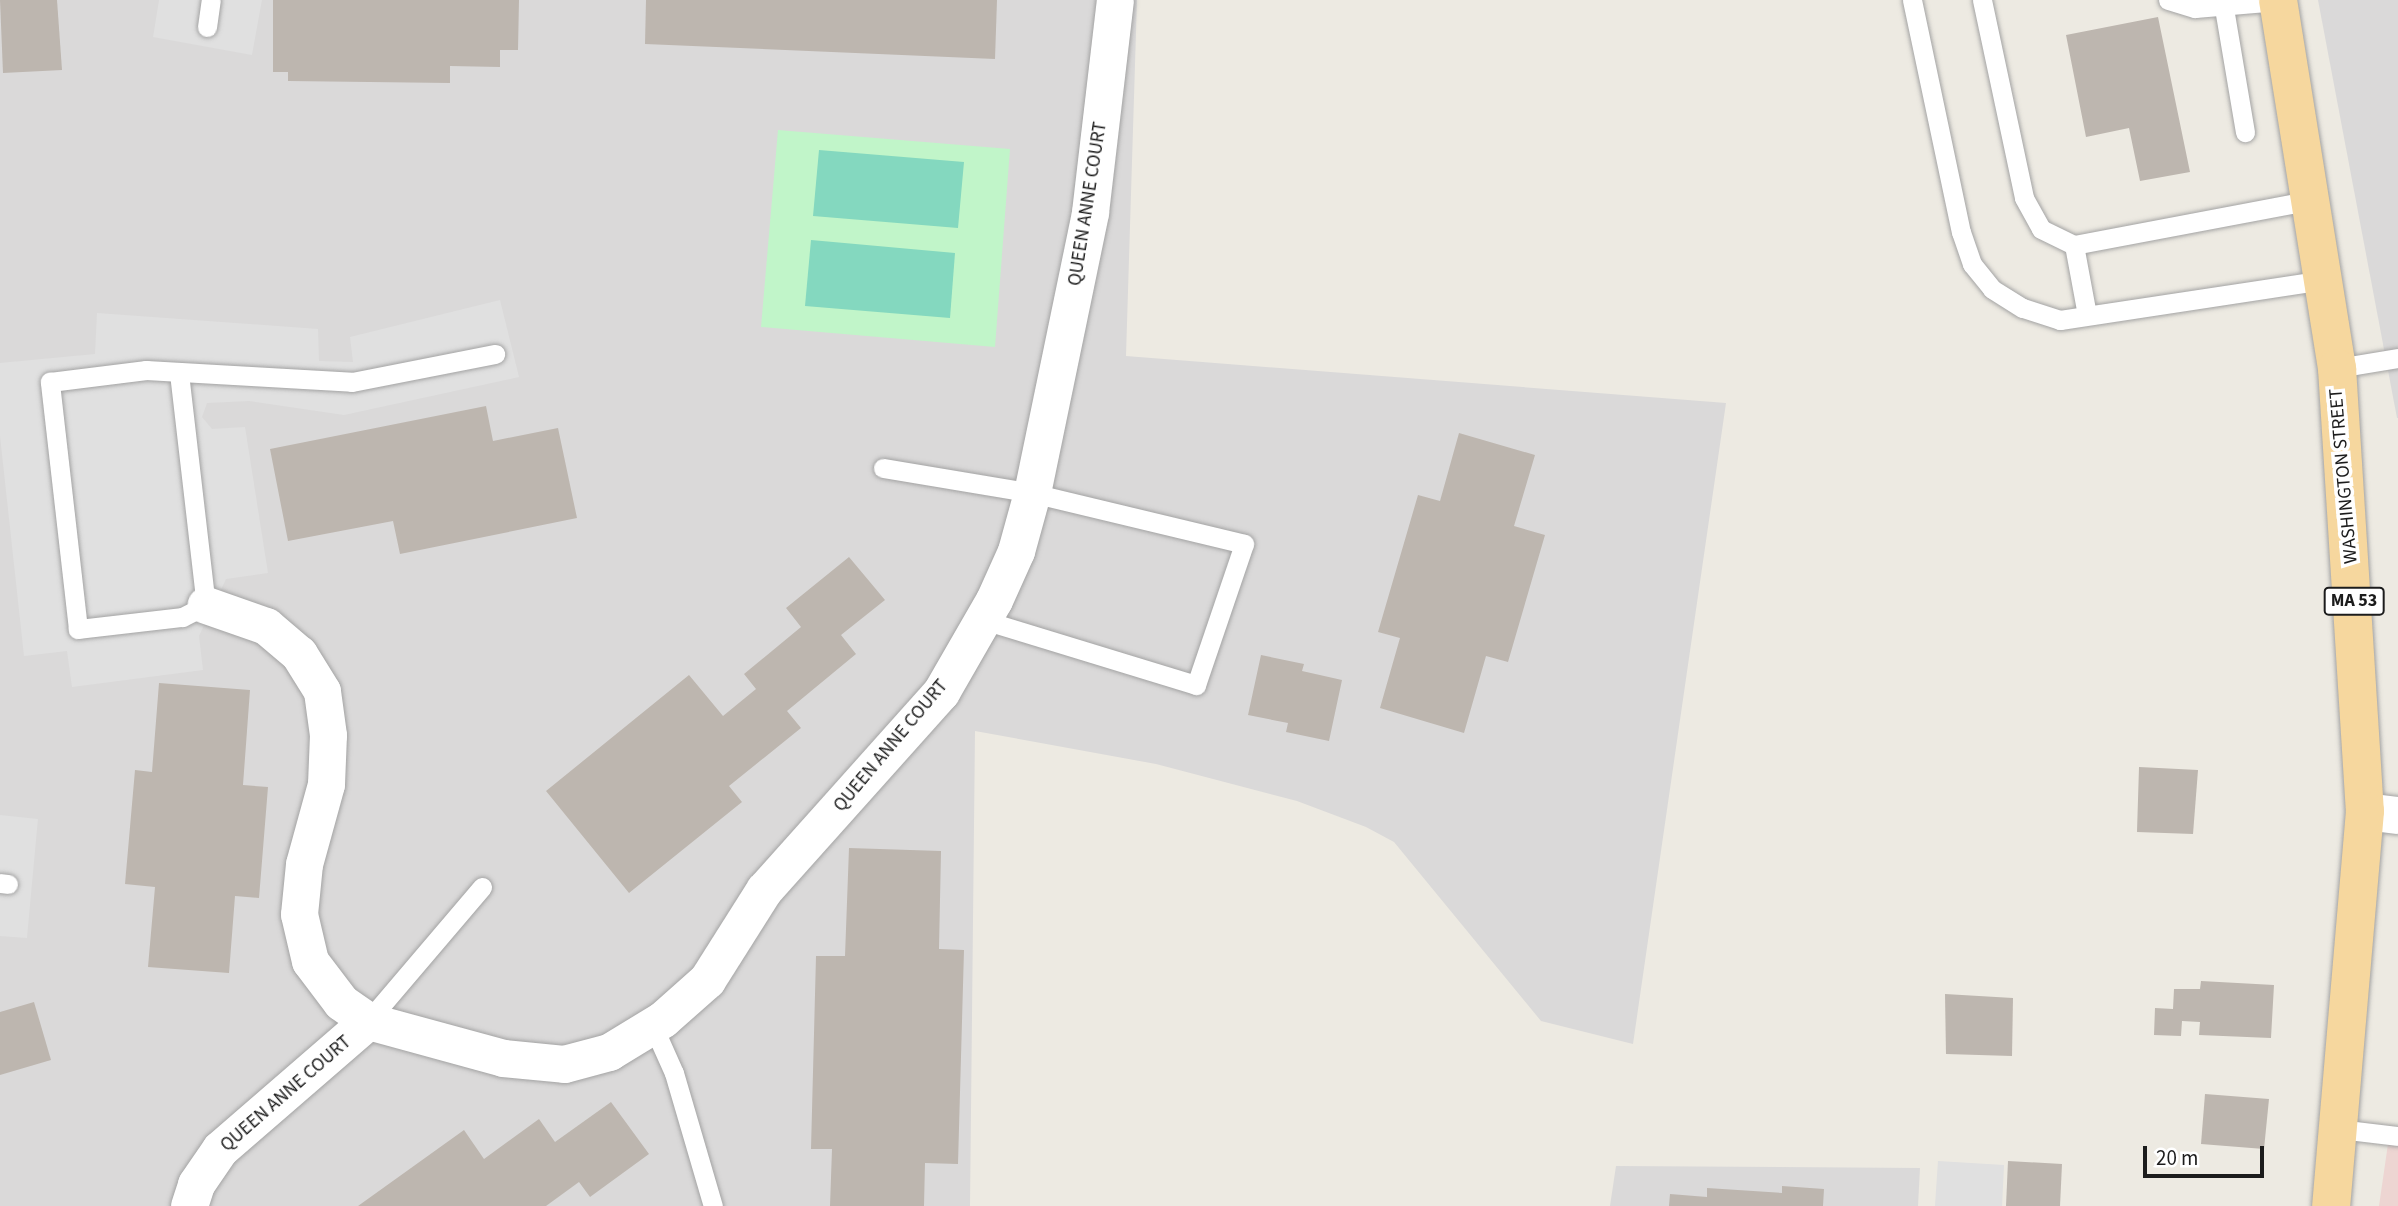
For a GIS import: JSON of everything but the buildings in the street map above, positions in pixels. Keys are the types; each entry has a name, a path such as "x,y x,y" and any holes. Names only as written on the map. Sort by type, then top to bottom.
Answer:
{"main road":[{"name":"WASHINGTON STREET","path":"2278,1 2313,201 2337,368 2382,813 2331,1206"}],"street":[{"name":"QUEEN ANNE COURT","path":"206,605 266,626 299,654 321,691 328,735 326,784 304,864 299,914 310,961 341,1002 368,1021 503,1058 564,1064 609,1052 653,1026 707,980 764,890 941,692 983,620 1016,551 1032,493 1090,212 1115,0"},
{"name":"QUEEN ANNE COURT","path":"189,1206 195,1184 220,1149 368,1021"}],"lane":[{"path":"206,27 211,0"},
{"path":"1912,0 1961,232 1972,264 1992,289 2023,308 2060,320 2222,293 2323,280"},
{"path":"1982,0 2024,198 2041,229 2074,245 2313,201"},
{"path":"2168,0 2195,8 2224,8 2278,1"},
{"path":"2224,8 2245,132"},
{"path":"2074,245 2087,315"},
{"path":"178,373 206,605 182,617 78,629 50,382 146,370 352,382 495,354"},
{"path":"2337,368 2398,358"},
{"path":"883,468 1032,493 1244,544 1196,685 983,620"},
{"path":"368,1021 482,887"},
{"path":"653,1026 674,1073 713,1206"},
{"path":"2339,1129 2398,1136"}],"shaded area":[{"path":"0,0 1137,0 1126,356 1726,403 1633,1044 1541,1021 1394,842 1366,827 1297,801 1156,764 975,731 970,1206 0,1206"},
{"path":"159,0 262,0 252,55 153,37"},
{"path":"2318,0 2398,0 2398,418 2397,418"},
{"path":"500,300 519,377 344,415 249,401 207,403 202,417 212,429 245,427 268,573 226,579 199,636 203,670 72,687 67,651 24,656 0,436 0,363 95,354 97,313 318,329 319,361 353,362 350,337"},
{"path":"0,815 38,819 27,938 0,936"},
{"path":"2389,1137 2398,1138 2398,1206 2379,1206"},
{"path":"1938,1161 2004,1165 2002,1206 1935,1206"},
{"path":"1616,1166 1920,1168 1918,1206 1610,1206"}],"green space":[{"path":"778,130 1010,149 995,347 761,327"},
{"path":"819,150 964,162 958,228 813,216"},
{"path":"811,240 955,253 950,318 805,306"}]}
